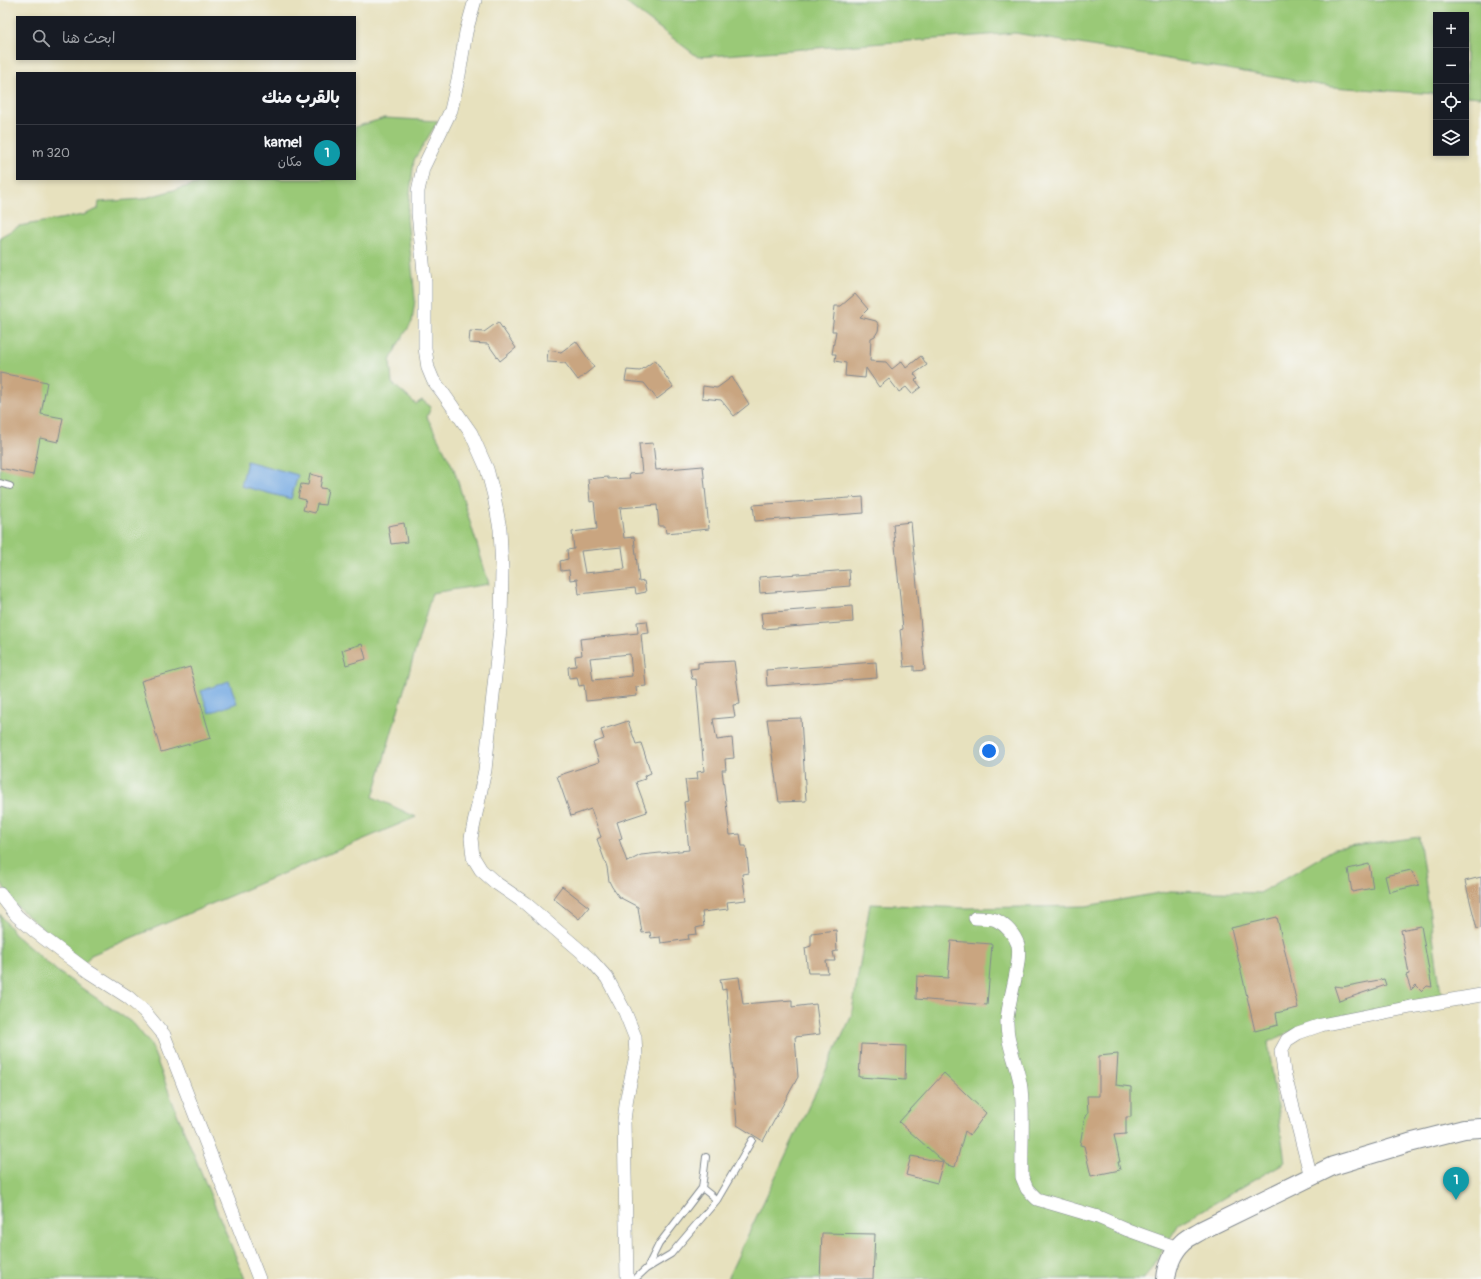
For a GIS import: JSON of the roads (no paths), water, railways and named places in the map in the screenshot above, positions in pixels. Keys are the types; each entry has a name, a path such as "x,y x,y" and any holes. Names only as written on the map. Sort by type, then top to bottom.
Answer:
{"street":[{"path":"475,0 466,32 459,75 451,110 423,168 418,191 418,213 425,282 425,348 428,368 433,380 470,433 488,470 500,529 502,570 501,620 487,756 471,838 473,857 481,870 496,883 525,903 590,959 607,978 625,1012 634,1037 636,1056 627,1098 624,1121 627,1279"},
{"path":"0,894 17,916 89,972 128,997 144,1011 164,1035 259,1279"},
{"path":"975,918 996,920 1010,931 1018,945 1018,961 1007,1019 1008,1038 1018,1071 1021,1088 1022,1177 1027,1189 1037,1199 1098,1217 1128,1230 1178,1248"},
{"path":"1311,1177 1284,1072 1282,1051 1287,1040 1298,1033 1321,1025 1481,995"},
{"path":"1166,1279 1166,1270 1182,1242 1202,1230 1333,1166 1409,1142 1464,1129 1481,1128"}],"lane":[{"path":"0,483 10,486"},
{"path":"635,1279 646,1269 671,1254 718,1200 752,1140"},
{"path":"646,1269 659,1244 702,1188 706,1157"},
{"path":"702,1188 718,1200"}],"water":[{"path":"247,461 298,475 291,499 241,486"},
{"path":"229,681 237,703 209,713 201,691"}],"place":[{"name":"kamel","path":"1456,1200"}]}
